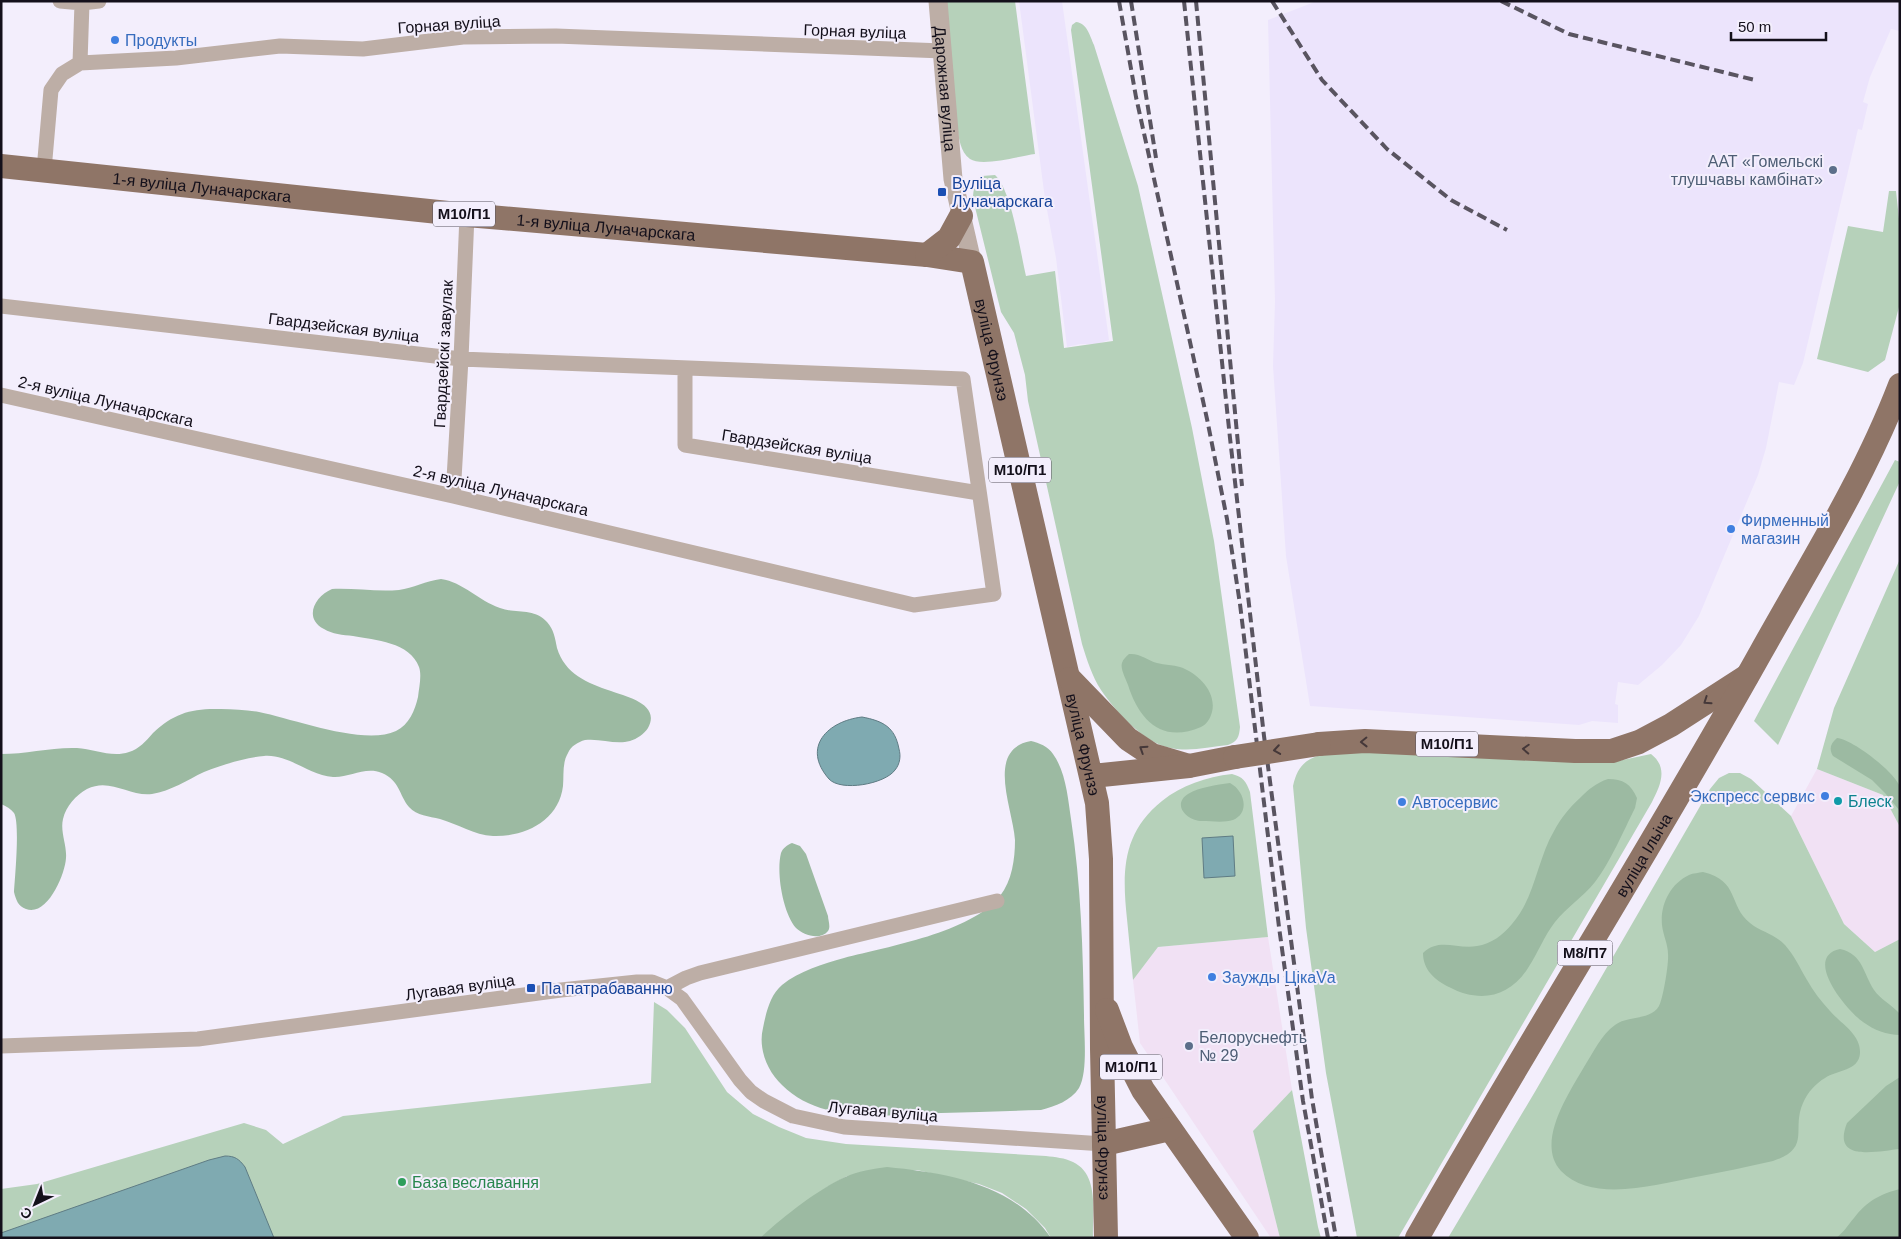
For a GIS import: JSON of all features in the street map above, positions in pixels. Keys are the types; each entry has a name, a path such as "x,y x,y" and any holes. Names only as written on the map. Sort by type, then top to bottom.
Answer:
{"main road":[{"name":"1-я вуліца Луначарскага","path":"1,166 467,215 927,255 972,262"},
{"path":"927,255 949,238 961,216"},
{"name":"вуліца Фрунзэ","path":"972,262 1092,776 1100,827 1106,1238"},
{"name":"вуліца Ільіча","path":"1417,1238 1724,718 1846,504 1877,442 1900,386"},
{"name":"М10/П1","path":"1092,776 1189,766 1319,744 1365,741 1612,751 1639,742 1671,725 1748,675"},
{"name":"М10/П1","path":"1068,678 1128,739 1152,755 1189,766"},
{"name":"М10/П1","path":"1102,999 1143,1090 1247,1238"},
{"path":"1104,1144 1170,1130"}],"street":[{"path":"60,1 82,3 99,1"},
{"name":"Дарожная вуліца","path":"938,1 953,179 972,262"},
{"path":"44,170 51,90 62,74 80,63 82,3"},
{"name":"Горная вуліца","path":"80,63 176,58 280,46 363,49 463,37 556,36 943,52"},
{"name":"Гвардзейскі завулак","path":"453,496 467,215"},
{"name":"Гвардзейская вуліца","path":"1,306 461,359 963,379 979,493 685,445 685,368"},
{"name":"2-я вуліца Луначарскага","path":"1,395 453,496 914,605 994,594 979,493"},
{"path":"668,988 700,973 997,900"},
{"name":"Лугавая вуліца","path":"1,1046 198,1039 595,986 652,982 668,988 682,1000 740,1080 751,1092 793,1116 844,1127 1104,1144"}],"shaded area":[{"path":"1019,1 1062,1 1109,340 1097,344 1080,344 1067,347"},
{"path":"1317,1 1900,1 1900,31 1891,29 1870,77 1863,102 1868,104 1862,130 1858,129 1803,363 1794,385 1779,382 1766,448 1758,475 1699,616 1681,645 1662,665 1638,685 1618,682 1615,704 1618,705 1618,723 1592,721 1579,725 1310,706 1286,556 1273,366 1275,302 1268,20"},
{"path":"1817,769 1883,795 1900,827 1900,939 1875,952 1844,924 1791,816"},
{"path":"1268,937 1292,1090 1253,1131 1280,1238 1271,1238 1140,1043 1133,980 1158,947"}],"green space":[{"path":"946,1 1015,1 1035,154 983,162 970,159 964,152 957,127"},
{"path":"1076,22 1085,27 1094,45 1138,186 1192,428 1214,541 1240,727 1237,738 1228,745 1185,750 1161,745 1141,733 1122,717 1095,679 1082,644 1028,401 1025,375 1014,333 1001,312 973,199 975,186 982,176 995,175 1001,183 1011,207 1026,276 1055,271 1064,348 1113,341 1071,30 1072,25"},
{"path":"1889,191 1896,191 1900,228 1899,307 1885,360 1868,372 1817,359 1848,226 1883,232"},
{"path":"1895,460 1900,462 1900,481 1778,745 1754,721"},
{"path":"1900,559 1900,827 1883,795 1817,769 1834,708"},
{"path":"441,579 457,584 492,605 506,610 531,613 542,618 547,622 554,634 557,648 565,665 585,681 633,699 646,707 650,713 651,720 648,728 640,736 630,741 585,740 575,745 566,757 563,786 555,808 548,817 529,830 505,836 479,834 447,821 416,812 409,807 396,784 382,773 363,771 333,777 315,773 290,761 273,756 256,757 226,764 159,793 144,794 112,786 95,786 79,794 64,814 62,829 66,858 54,893 41,907 34,910 23,908 19,904 14,892 17,827 14,813 1,804 1,754 77,748 110,754 123,754 139,747 161,726 176,716 192,711 211,709 236,709 259,712 348,733 382,735 396,731 411,717 418,697 420,674 419,667 414,659 408,652 391,644 327,631 314,619 314,608 316,602 332,589 399,590"},
{"path":"1129,654 1157,663 1180,667 1193,674 1205,684 1212,697 1213,705 1207,723 1187,732 1175,733 1154,726 1139,709 1122,671 1122,662"},
{"path":"1837,738 1862,750 1890,773 1900,787 1900,811 1872,780 1833,756 1831,747"},
{"path":"1031,741 1049,749 1057,761 1066,786 1071,819 1081,918 1085,1053 1084,1073 1076,1093 1057,1105 1041,1110 879,1116 836,1112 817,1107 798,1098 782,1085 772,1073 763,1051 763,1028 767,1010 774,994 789,980 811,968 905,943 949,929 987,909 1000,896 1007,884 1015,847 1005,782 1005,768 1009,755 1017,746"},
{"path":"1335,753 1411,753 1613,762 1651,754 1657,759 1661,771 1658,790 1652,802 1398,1238 1357,1238 1326,1073 1306,928 1293,786 1298,771 1307,761 1319,756"},
{"path":"1729,773 1740,773 1751,779 1791,816 1844,924 1875,952 1900,939 1900,1238 1448,1238 1710,789 1719,778"},
{"path":"1232,774 1244,780 1250,792 1268,937 1158,947 1133,980 1125,902 1125,869 1132,840 1139,826 1149,813 1170,795 1195,783 1213,777"},
{"path":"1608,779 1622,781 1632,789 1637,798 1635,808 1601,874 1555,922 1532,962 1520,978 1503,991 1493,995 1482,996 1460,992 1435,978 1425,964 1423,953 1429,948 1442,945 1470,947 1482,945 1505,932 1520,914 1526,903 1548,842 1559,822 1586,792 1596,784"},
{"path":"1230,783 1239,791 1244,802 1242,812 1238,817 1226,821 1202,821 1192,818 1183,812 1181,803 1188,794 1203,788"},
{"path":"792,843 800,846 806,854 828,916 829,929 821,936 803,933 796,928 787,913 779,871 781,853"},
{"path":"1703,872 1723,881 1743,916 1754,926 1777,938 1788,949 1817,996 1854,1035 1859,1046 1859,1059 1852,1067 1821,1080 1810,1092 1803,1103 1800,1113 1796,1144 1785,1156 1773,1161 1645,1187 1607,1189 1590,1187 1574,1181 1561,1171 1554,1160 1552,1147 1553,1133 1557,1118 1570,1090 1601,1039 1610,1029 1620,1022 1650,1014 1659,1006 1664,989 1668,959 1662,925 1665,903 1676,884 1682,879 1691,874"},
{"path":"1840,949 1853,955 1858,960 1870,984 1877,993 1900,1014 1900,1035 1885,1033 1867,1025 1847,1007 1839,996 1826,973 1825,962 1829,954"},
{"path":"654,1002 667,1010 685,1028 727,1092 753,1114 806,1138 846,1144 1046,1156 1073,1162 1082,1168 1091,1185 1093,1195 1093,1238 1051,1238 1045,1228 1026,1209 1002,1193 979,1184 917,1170 847,1176 827,1187 760,1238 1,1238 1,1189 37,1184 244,1123 266,1130 283,1144 343,1116 651,1083"},
{"path":"1900,1077 1900,1149 1859,1152 1851,1149 1845,1144 1844,1136 1847,1123 1886,1086"},
{"path":"1292,1090 1321,1238 1280,1238 1253,1131"},
{"path":"887,1167 956,1178 978,1184 999,1193 1018,1205 1036,1220 1051,1238 760,1238 779,1221 834,1182 855,1173"},
{"path":"1900,1189 1900,1238 1836,1238 1869,1203 1886,1193"}],"water":[{"path":"862,717 882,723 891,730 900,752 898,765 890,775 863,785 853,786 835,783 829,779 821,767 818,746 829,730 839,724"},
{"path":"1233,836 1235,876 1204,878 1202,838"},
{"path":"225,1156 236,1158 245,1167 274,1238 1,1238 1,1233"}],"railway":[{"path":"1119,1 1136,97 1207,419 1227,519 1240,604 1279,927 1303,1101 1328,1238"},
{"path":"1131,1 1156,158"},
{"path":"1184,1 1230,438 1264,736 1312,1099 1336,1238"},
{"path":"1196,1 1242,486"},
{"path":"1272,1 1322,80 1387,149 1451,200 1507,230"},
{"path":"1501,1 1569,34 1755,80"}],"place":[{"name":"Продукты","path":"115,40"},
{"name":"ААТ «Гомельскі тлушчавы камбінат»","path":"1833,170"},
{"name":"Вуліца Луначарскага","path":"942,192"},
{"name":"Фирменный магазин","path":"1731,529"},
{"name":"Экспресс сервис","path":"1825,796"},
{"name":"Блеск","path":"1838,801"},
{"name":"Автосервис","path":"1402,802"},
{"name":"Заужды ЦікаVа","path":"1212,977"},
{"name":"Па патрабаванню","path":"531,988"},
{"name":"Белоруснефть № 29","path":"1189,1046"},
{"name":"База веславання","path":"402,1182"}]}
